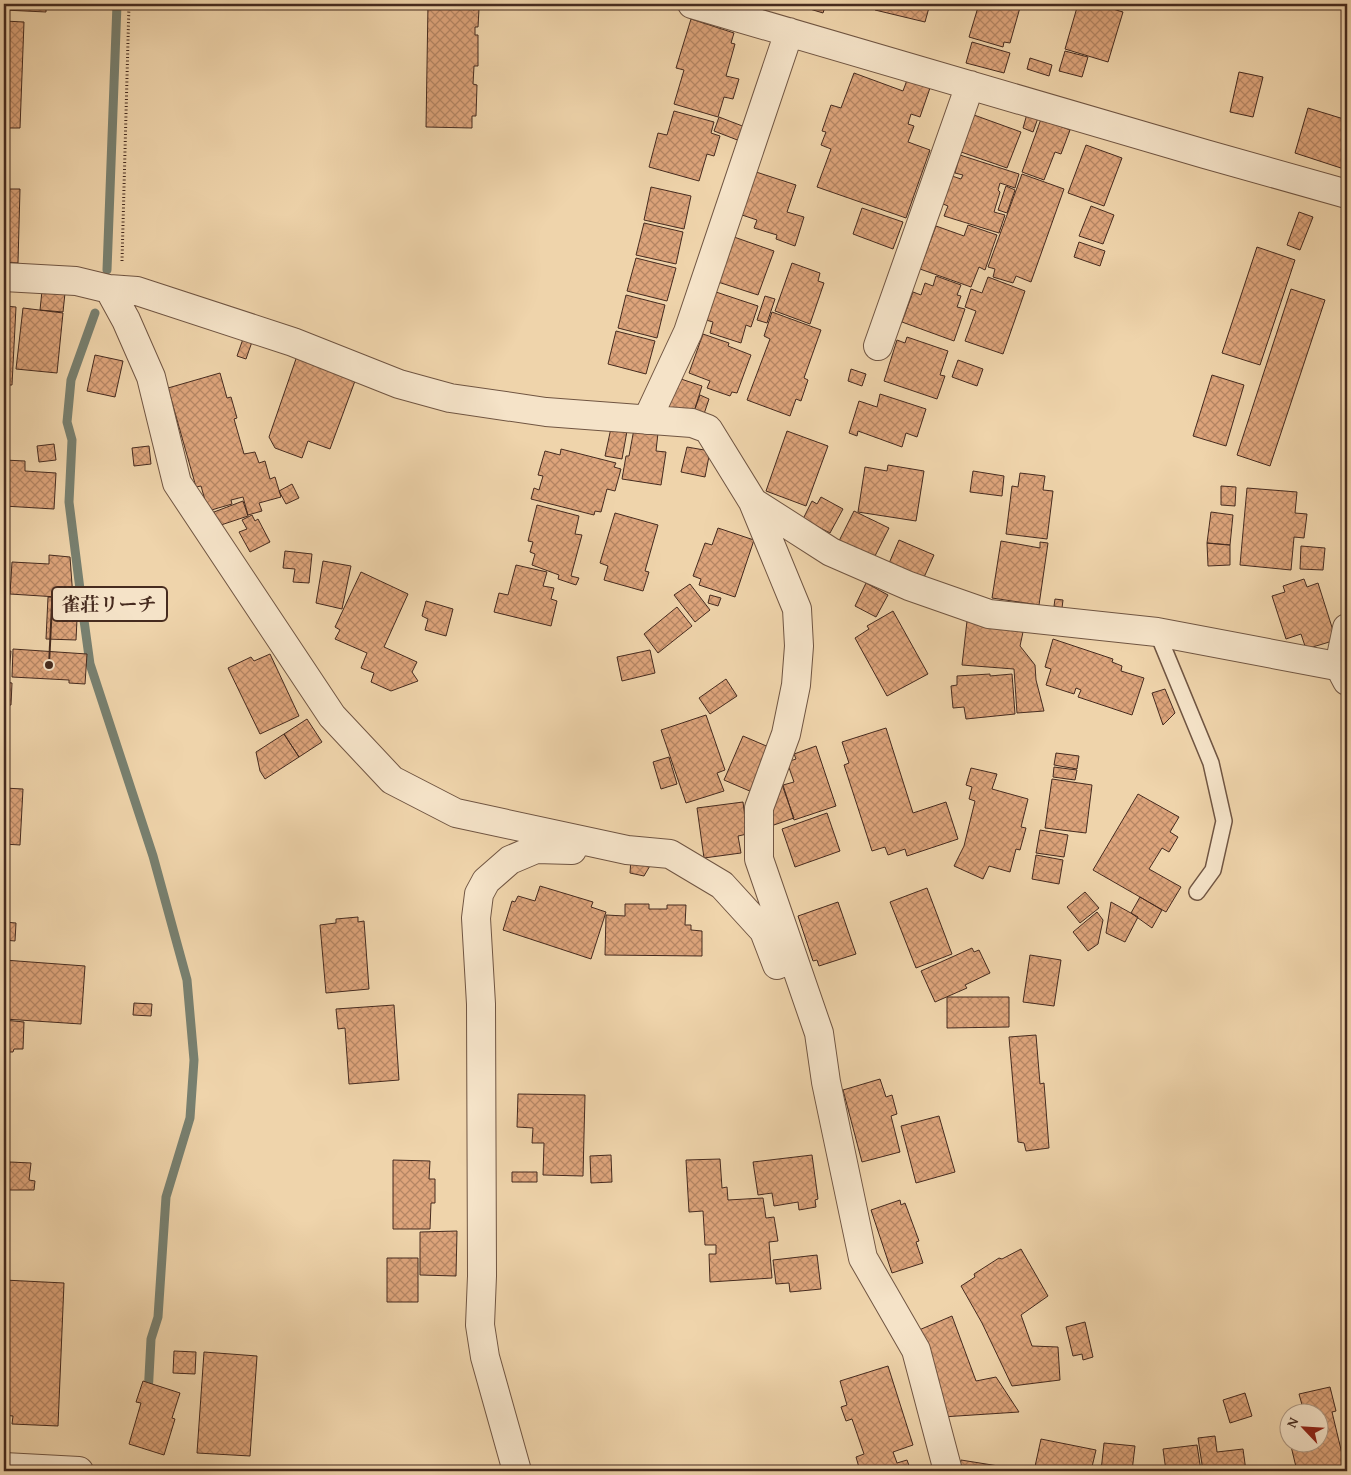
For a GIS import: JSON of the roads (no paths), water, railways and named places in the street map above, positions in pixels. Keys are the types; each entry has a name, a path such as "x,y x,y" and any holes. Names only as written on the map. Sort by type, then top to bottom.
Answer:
{"street":[{"path":"692,4 733,10 789,32 1347,194"},
{"path":"647,420 688,332 789,32"},
{"path":"878,346 970,85"},
{"path":"4,277 76,282 116,278 137,291 293,342 399,384 450,398 546,412 692,423 708,429 753,502 797,609 799,646 796,684 786,734 759,808 759,859 819,1033 826,1082 864,1258 916,1350 948,1471"},
{"path":"116,278 126,320 151,377 177,483 332,716 392,780 456,813 627,850"},
{"path":"753,502 830,552 909,586 989,614 1157,632 1345,672 1347,628"},
{"path":"517,1471 485,1357 480,1325 482,1276 480,1004 476,918 479,894 486,881 496,870 510,860 536,849 627,850 670,854 722,884 764,931 806,1042 826,1082"},
{"path":"4,1467 79,1471"}],"lane":[{"path":"1157,632 1211,763 1224,820 1213,870 1197,892"}],"waterway":[{"path":"107,270 117,4"},
{"path":"95,313 71,380 67,422 72,440 69,502 83,613 90,664 153,856 187,980 194,1060 190,1118 166,1197 158,1317 151,1339 148,1395"}],"place":[{"name":"雀荘リーチ","path":"49,665"}]}
